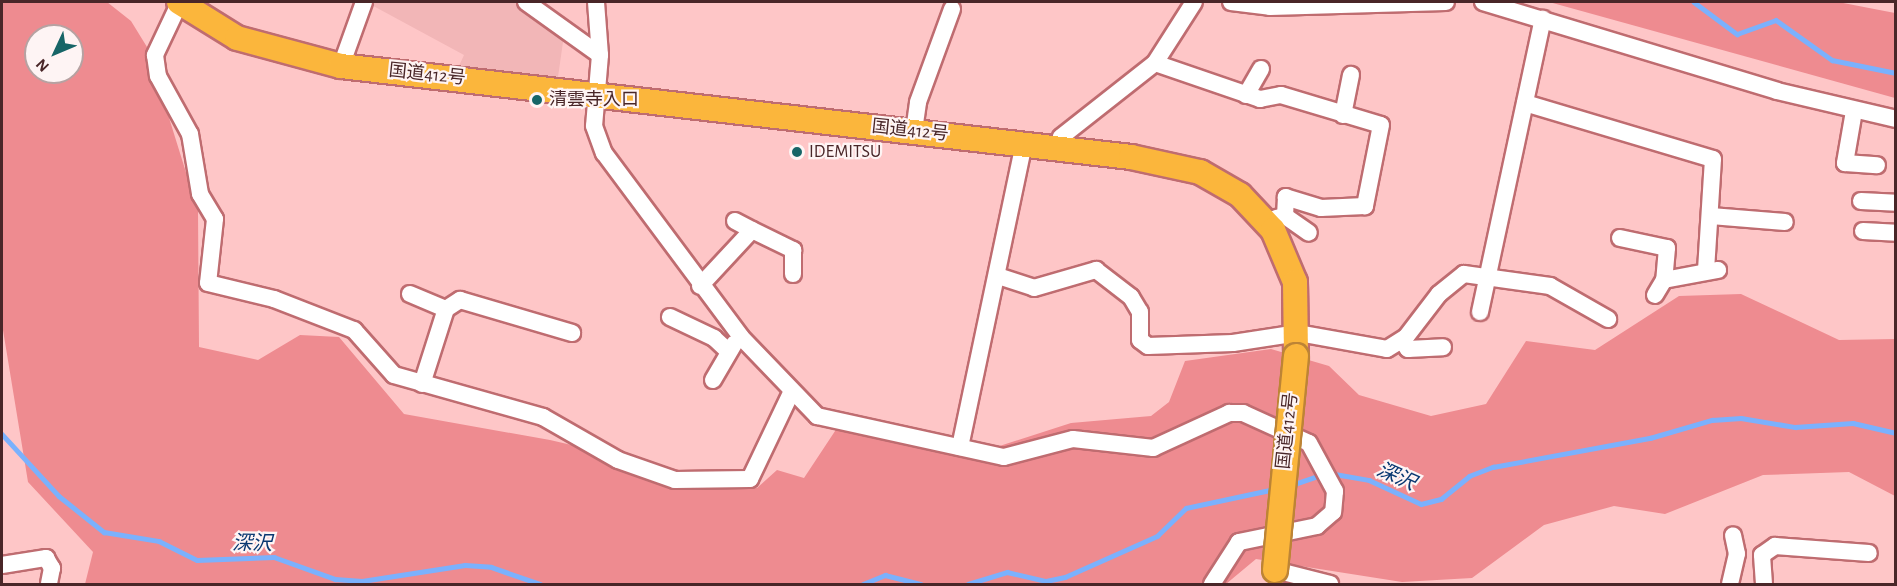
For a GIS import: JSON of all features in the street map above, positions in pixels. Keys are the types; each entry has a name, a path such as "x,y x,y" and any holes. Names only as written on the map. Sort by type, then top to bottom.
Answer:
{"highway":[{"name":"国道412号","path":"180,2 237,38 341,66 1058,148 1200,172 1276,219 1294,282 1297,344 1273,577"}],"street":[{"path":"180,2 155,55 158,76 190,134 200,194 215,219 208,283 274,299 354,330 394,375 543,417 618,460 675,480 750,479 791,393"},
{"path":"341,66 364,2"},
{"path":"526,2 600,55"},
{"path":"596,2 600,55 594,94 594,126 604,153 700,286 741,337 791,393 827,422 885,428 1004,457 1073,439 1153,448 1229,414 1243,413 1293,432 1322,460 1330,479 1336,500 1326,522 1239,542 1212,585"},
{"path":"1058,148 1060,136 1155,63 1194,2"},
{"path":"1231,2 1270,7 1446,2"},
{"path":"1483,2 1854,111 1896,119"},
{"path":"914,131 918,102 952,9"},
{"path":"1480,312 1542,19"},
{"path":"1155,63 1245,95 1281,95 1381,125 1367,174 1370,201 1321,208 1286,197 1276,219 1310,233"},
{"path":"1245,95 1261,69"},
{"path":"1343,115 1351,75"},
{"path":"1525,103 1713,159 1712,270 1664,280"},
{"path":"1854,111 1838,162 1877,165"},
{"path":"960,447 998,276 1024,144"},
{"path":"1861,201 1896,203"},
{"path":"1711,216 1785,222"},
{"path":"735,221 793,250 793,274"},
{"path":"700,286 752,230"},
{"path":"1863,231 1896,233"},
{"path":"1620,238 1667,248 1664,280 1655,295"},
{"path":"998,276 1034,288 1096,270 1131,297 1140,312 1140,340 1148,346 1233,343 1377,349 1402,341 1453,279 1464,274 1550,286 1608,319"},
{"path":"410,294 446,309"},
{"path":"422,384 446,309 460,300 526,328 572,333"},
{"path":"670,317 714,338 728,351"},
{"path":"713,380 728,351 741,337"},
{"path":"1402,341 1408,349 1443,347"},
{"path":"1730,585 1737,554 1733,535"},
{"path":"1764,585 1766,549 1799,544 1860,548"},
{"path":"2,565 46,558 49,585"},
{"path":"1273,577 1330,585"}],"shaded area":[{"path":"2,2 107,2 131,21 147,47 198,211 199,347 258,360 300,335 339,337 404,414 550,440 757,488 777,470 804,478 841,422 975,454 1071,423 1151,416 1169,402 1185,361 1271,349 1329,366 1359,395 1431,416 1486,404 1526,341 1595,350 1679,296 1741,294 1839,340 1895,339 1895,496 1849,472 1763,475 1665,514 1614,506 1544,525 1472,578 1402,582 1256,559 1226,584 85,584 93,552 28,482 2,324"},
{"path":"366,2 517,2 564,35 558,77 459,66 464,55"},
{"path":"1549,2 1838,2 1895,13 1895,98"}],"waterway":[{"path":"1694,2 1737,34 1776,20 1832,60 1896,73"},
{"name":"深沢","path":"1329,473 1369,480 1421,504 1441,499 1469,476 1493,467 1650,438 1712,420 1741,418 1795,427 1853,423 1896,433"},
{"name":"深沢","path":"2,434 59,496 104,532 159,541 197,560 274,557 335,579 362,581 465,565 491,567 540,584"},
{"name":"深沢","path":"1292,485 1321,475"},
{"name":"深沢","path":"968,584 1007,572 1046,581 1065,577 1157,536 1186,508 1275,489"},
{"name":"深沢","path":"863,584 885,575 921,584"}],"place":[{"name":"清雲寺入口","path":"537,100"},
{"name":"IDEMITSU","path":"797,152"}]}
